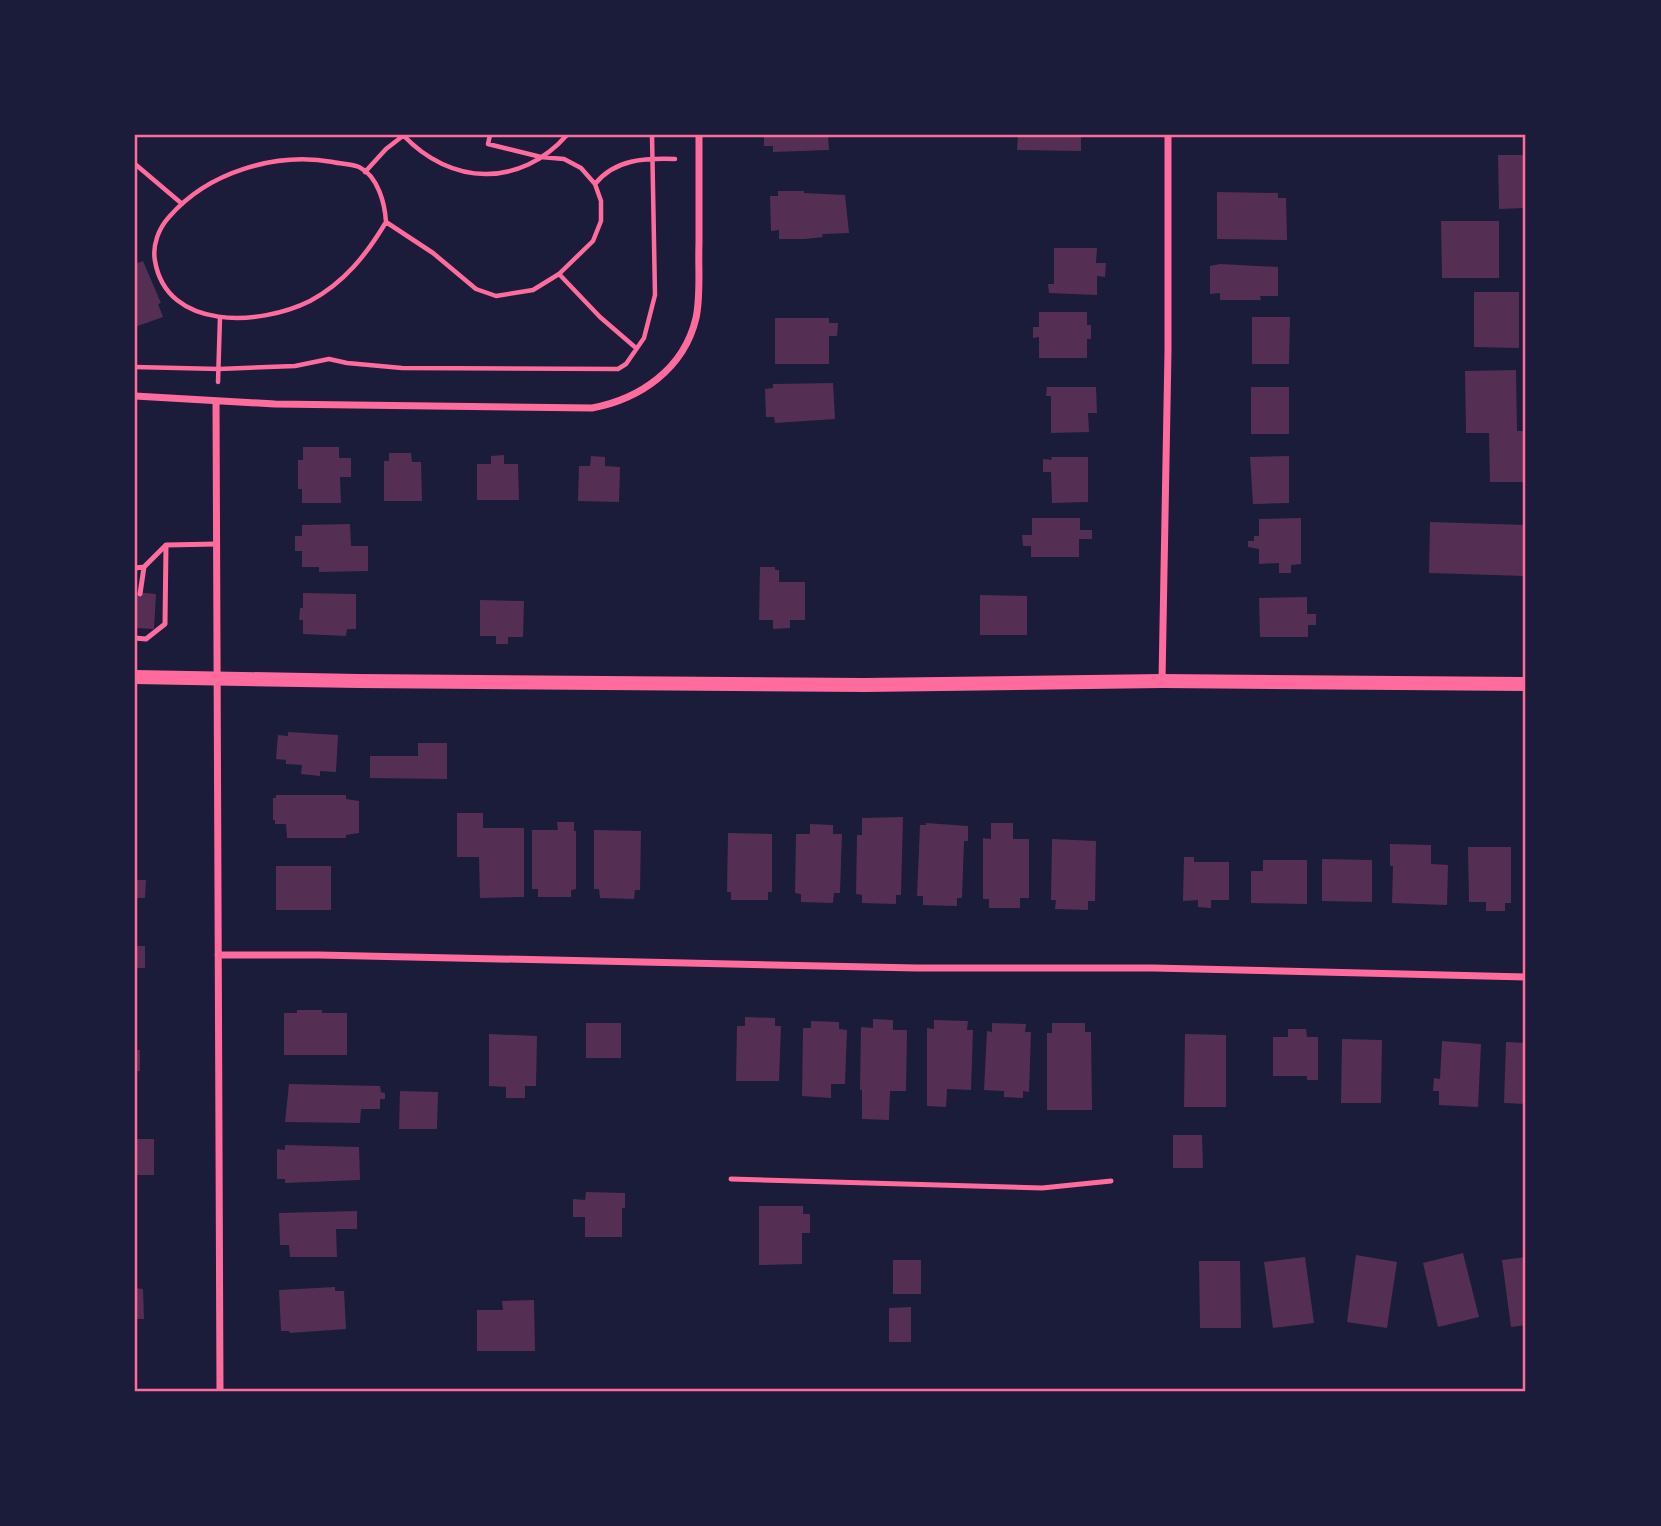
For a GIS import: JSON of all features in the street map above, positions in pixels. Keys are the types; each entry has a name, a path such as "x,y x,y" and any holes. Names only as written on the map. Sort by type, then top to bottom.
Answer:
{"main road":[{"path":"135,677 864,685 1162,681 1526,684"}],"street":[{"path":"135,397 275,404 592,408 616,404 643,391 667,371 684,346 696,318 699,135"},
{"path":"1162,681 1168,351 1168,135"},
{"path":"216,401 220,1391"},
{"path":"218,955 1526,977"}],"lane":[{"path":"140,594 144,568 166,545 217,544"},
{"path":"138,628 136,638 146,639 165,624 166,545"},
{"path":"135,568 144,568"},
{"path":"731,1180 1042,1188 1111,1181"}],"path":[{"path":"365,172 386,149 404,135 422,154 436,162 477,173 503,174 520,169 541,157 567,135"},
{"path":"386,222 433,253 476,289 496,296 533,290 559,274 593,242 601,221 601,201 595,184 573,163 488,144 490,135"},
{"path":"135,367 219,369 295,366 329,359 402,368 618,369 626,363 644,338 655,295 652,135"},
{"path":"595,184 603,174 613,168 639,159 675,159"},
{"path":"318,160 360,167 365,172 375,184 386,207 386,222 362,260 310,301 249,318 220,317 198,313 179,304 170,294 154,260 155,243 162,225 181,203 230,173 277,162 318,160"},
{"path":"135,164 181,203"},
{"path":"559,274 600,317 636,348"},
{"path":"216,401 220,317"}],"building":[{"path":"764,135 828,135 829,150 773,152 773,146 764,146"},
{"path":"1018,135 1081,135 1081,151 1017,150"},
{"path":"1498,155 1526,155 1526,208 1499,209"},
{"path":"778,191 845,195 849,233 822,234 823,237 805,239 779,239 779,230 771,231 770,196 778,196"},
{"path":"1217,192 1278,193 1278,198 1286,198 1287,240 1217,239"},
{"path":"1441,221 1499,221 1499,278 1442,278"},
{"path":"1054,248 1097,248 1096,263 1106,263 1105,277 1097,276 1097,295 1049,293 1048,284 1054,284"},
{"path":"143,261 161,303 158,304 163,317 135,327 135,264"},
{"path":"1220,264 1278,267 1278,296 1260,296 1261,300 1220,300 1220,293 1210,294 1210,266"},
{"path":"1474,292 1519,292 1519,348 1474,347"},
{"path":"1039,312 1087,312 1091,339 1087,339 1087,358 1039,358 1039,337 1033,338 1033,327 1039,327"},
{"path":"1252,317 1290,317 1289,364 1252,364"},
{"path":"775,318 829,318 829,323 838,323 837,336 829,336 829,364 775,364"},
{"path":"1516,370 1517,431 1526,431 1526,482 1490,482 1489,433 1466,433 1465,371"},
{"path":"833,383 835,419 775,423 774,417 766,417 765,389 773,388 773,384"},
{"path":"1047,387 1096,387 1097,413 1088,413 1089,432 1051,433 1051,396 1046,396"},
{"path":"1251,387 1289,387 1289,434 1251,434"},
{"path":"303,447 339,447 339,458 351,458 351,477 340,477 341,503 302,503 302,489 298,489 298,460 303,460"},
{"path":"389,453 411,453 412,462 421,462 422,501 384,501 384,461 389,461"},
{"path":"504,455 504,464 518,464 519,500 477,500 477,464 491,464 491,456"},
{"path":"591,456 605,457 605,466 620,467 619,502 578,501 579,466 590,466"},
{"path":"1289,456 1289,503 1253,504 1250,457"},
{"path":"1051,457 1088,457 1088,502 1052,503 1051,472 1043,472 1043,459 1052,460"},
{"path":"1032,518 1080,518 1080,530 1092,530 1092,539 1079,539 1079,557 1031,557 1031,546 1023,546 1022,535 1032,535"},
{"path":"1301,518 1301,564 1291,565 1291,573 1279,573 1279,563 1259,564 1259,549 1248,547 1248,541 1254,541 1254,536 1259,536 1259,519"},
{"path":"1430,522 1526,525 1526,576 1429,573"},
{"path":"350,524 351,546 368,546 368,571 319,572 319,567 302,567 302,551 295,551 295,536 302,536 302,525"},
{"path":"760,567 775,567 775,570 779,570 779,582 805,582 805,620 790,620 790,628 773,629 773,620 759,620"},
{"path":"135,592 156,594 154,629 135,628"},
{"path":"303,593 356,594 356,629 347,629 346,636 303,634 303,620 299,620 300,608 303,608"},
{"path":"980,595 1027,596 1027,635 980,635"},
{"path":"1307,597 1307,614 1316,614 1316,625 1308,625 1308,637 1260,637 1259,598"},
{"path":"480,600 524,601 523,637 508,637 508,644 496,644 496,636 480,636"},
{"path":"288,732 338,735 336,772 320,771 320,776 301,774 302,765 286,764 286,760 276,759 278,735 288,736"},
{"path":"418,743 447,743 447,779 370,778 370,756 418,756"},
{"path":"276,795 346,795 346,799 359,801 359,833 346,835 346,838 287,838 286,824 275,824 273,820 273,798 276,798"},
{"path":"457,813 483,813 483,828 524,828 524,897 480,898 479,857 457,857"},
{"path":"903,817 901,895 896,895 896,904 862,903 862,895 856,894 857,835 862,835 862,818"},
{"path":"557,822 574,822 576,889 571,890 571,897 538,897 538,889 532,889 532,830 558,830"},
{"path":"926,823 968,826 968,841 964,841 962,898 957,898 957,906 923,905 923,896 917,896 920,825"},
{"path":"991,823 1013,823 1013,839 1029,839 1029,898 1020,898 1020,908 989,908 989,899 983,899 983,838 991,839"},
{"path":"810,824 833,825 833,834 842,834 840,893 834,893 833,903 801,902 801,894 795,893 796,834 810,834"},
{"path":"594,830 641,831 640,890 635,890 634,899 600,898 599,889 594,889"},
{"path":"728,833 772,834 772,892 768,892 768,900 731,900 731,892 727,892"},
{"path":"1052,839 1096,841 1095,901 1088,901 1088,910 1055,909 1056,900 1051,900"},
{"path":"1390,844 1431,845 1431,864 1448,865 1447,905 1392,903 1393,866 1390,866"},
{"path":"1468,847 1511,847 1511,903 1505,903 1505,911 1486,911 1486,902 1469,902"},
{"path":"1184,857 1194,857 1194,862 1229,862 1229,900 1211,900 1211,908 1198,907 1198,900 1183,901"},
{"path":"1322,859 1372,860 1372,902 1322,901"},
{"path":"1263,860 1307,860 1307,904 1251,903 1251,871 1263,871"},
{"path":"276,866 331,866 331,910 276,910"},
{"path":"135,880 146,880 145,898 135,898"},
{"path":"135,946 145,946 145,968 135,968"},
{"path":"297,1010 347,1013 347,1055 284,1055 284,1013 297,1013"},
{"path":"745,1017 775,1018 775,1026 781,1026 779,1081 736,1081 737,1026 745,1026"},
{"path":"873,1019 893,1020 893,1030 907,1030 906,1091 890,1091 889,1120 862,1119 861,1027 873,1028"},
{"path":"934,1020 968,1021 967,1030 973,1030 971,1090 947,1089 946,1107 927,1106 927,1028 934,1029"},
{"path":"811,1021 839,1022 839,1029 847,1030 845,1084 831,1084 831,1098 802,1096 803,1028 811,1028"},
{"path":"586,1023 621,1023 621,1058 586,1058"},
{"path":"992,1023 1026,1024 1025,1032 1031,1032 1029,1092 1023,1091 1023,1098 1004,1097 1004,1091 984,1090 987,1031 992,1032"},
{"path":"1052,1023 1085,1023 1085,1032 1091,1032 1092,1110 1047,1110 1047,1033 1052,1033"},
{"path":"1288,1029 1306,1029 1307,1037 1318,1037 1318,1080 1307,1080 1307,1076 1273,1076 1273,1037 1288,1037"},
{"path":"489,1034 537,1036 536,1086 525,1086 525,1098 506,1098 506,1087 489,1086"},
{"path":"1185,1034 1226,1035 1226,1107 1184,1107"},
{"path":"1342,1039 1382,1040 1381,1103 1341,1103"},
{"path":"1442,1041 1481,1044 1478,1107 1439,1105 1439,1091 1433,1091 1434,1078 1440,1079"},
{"path":"1506,1042 1526,1043 1526,1104 1504,1103"},
{"path":"135,1050 140,1050 140,1071 135,1071"},
{"path":"289,1084 380,1086 381,1092 385,1093 385,1099 380,1099 380,1109 361,1109 360,1123 285,1122"},
{"path":"400,1091 438,1092 437,1129 399,1129"},
{"path":"1173,1135 1202,1135 1203,1168 1173,1168"},
{"path":"135,1139 154,1139 154,1175 135,1175"},
{"path":"285,1145 359,1147 360,1180 285,1183 285,1179 277,1179 277,1149 285,1150"},
{"path":"586,1192 625,1193 622,1237 585,1237 585,1217 573,1217 573,1199 585,1200"},
{"path":"759,1206 803,1206 803,1214 810,1214 810,1233 802,1233 802,1264 759,1265"},
{"path":"357,1211 357,1229 336,1229 337,1257 290,1257 289,1245 280,1245 279,1213"},
{"path":"1463,1253 1479,1317 1438,1327 1423,1263"},
{"path":"1356,1255 1397,1262 1387,1328 1347,1322"},
{"path":"1305,1257 1314,1323 1273,1328 1264,1262"},
{"path":"1526,1257 1526,1325 1511,1327 1502,1260"},
{"path":"893,1260 921,1260 921,1294 893,1294"},
{"path":"1199,1261 1240,1261 1241,1328 1200,1328"},
{"path":"335,1287 335,1291 344,1291 346,1329 290,1333 281,1331 279,1290"},
{"path":"135,1288 143,1289 144,1319 135,1319"},
{"path":"534,1300 535,1351 477,1351 477,1310 503,1310 502,1301"},
{"path":"911,1307 911,1342 889,1342 889,1308"}]}
